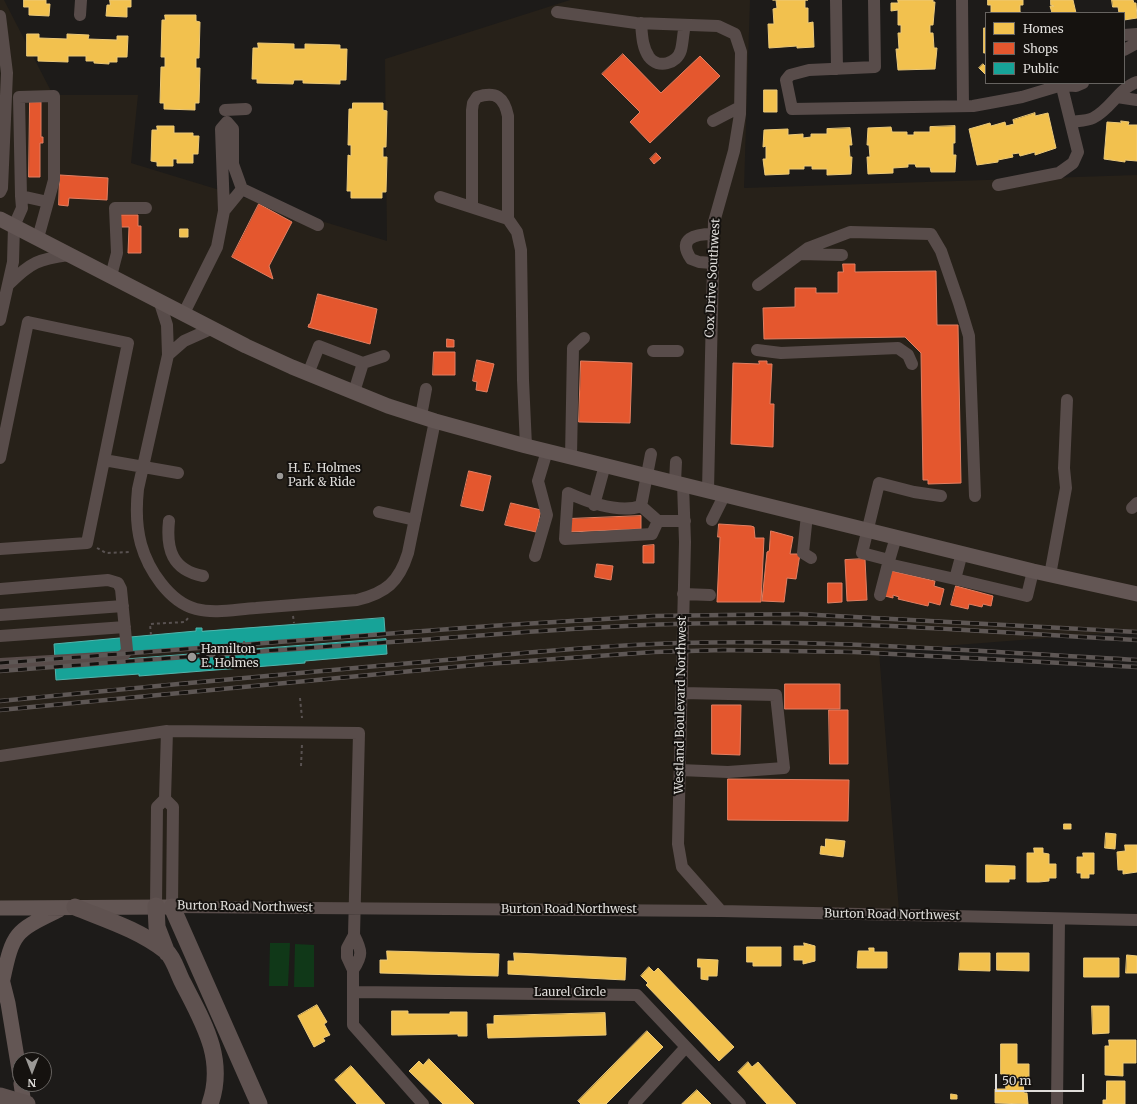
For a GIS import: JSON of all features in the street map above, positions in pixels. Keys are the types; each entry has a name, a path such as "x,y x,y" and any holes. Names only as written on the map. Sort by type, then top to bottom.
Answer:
{"highway":[{"path":"164,906 157,927 214,1048 216,1078 210,1104"},
{"path":"164,906 259,1104"},
{"path":"69,908 140,933 168,953"},
{"path":"0,1096 26,1104"}],"main road":[{"path":"0,219 246,346 308,374 435,421 526,446 1033,571 1137,594"},
{"name":"Burton Road Northwest","path":"0,908 164,906"},
{"path":"15,1052 1,975 9,948 25,926 69,908"},
{"path":"23,1092 26,1104"}],"street":[{"path":"80,15 81,0"},
{"path":"836,0 837,69"},
{"path":"874,0 875,67 809,70 790,75 786,80 792,109 973,106 1022,97 1061,84 1076,86 1081,84"},
{"path":"962,0 963,106"},
{"name":"Cox Drive Southwest","path":"557,12 641,23 718,26 735,34 742,52 740,107 734,151 714,222 713,234 708,490"},
{"path":"0,16 7,73 2,188 0,192"},
{"path":"641,23 643,45 649,57 657,63 669,63 678,57 681,50 685,25"},
{"path":"1125,35 1137,34"},
{"path":"1125,49 1137,43"},
{"path":"1071,122 1093,118 1117,97 1126,86 1137,82"},
{"path":"998,185 1059,173 1073,163 1078,152 1061,84"},
{"path":"472,207 473,103 477,97 487,94 497,96 505,104 508,116 508,218 517,232 521,250 523,380 526,446"},
{"path":"0,320 9,284 14,247 14,226 22,208 19,97 54,96 54,180 38,238"},
{"path":"1117,97 1137,100"},
{"path":"713,121 740,107"},
{"path":"226,110 246,109"},
{"path":"184,313 217,247 224,212 227,164 242,189 318,225"},
{"path":"224,212 242,189"},
{"path":"21,196 48,202"},
{"path":"440,196 508,218"},
{"path":"111,276 116,253 115,208 146,208"},
{"path":"758,285 808,248 850,232 931,234 941,251 969,336 975,496"},
{"path":"712,263 691,259 686,247 688,240 692,236 713,234"},
{"path":"9,284 23,270 38,261 69,254"},
{"path":"800,254 842,255"},
{"path":"159,300 167,325 168,355 142,467 136,508 138,527 144,551 156,576 168,591 181,602 194,608 219,611 357,600 372,596 386,589 396,579 404,567 435,421"},
{"path":"0,458 28,322 128,343 87,543 0,549"},
{"path":"168,355 184,341 213,328"},
{"path":"571,457 573,348 584,338"},
{"path":"308,374 319,346 363,363 384,356"},
{"path":"757,350 781,353 898,348 908,355 912,364"},
{"path":"653,351 678,352"},
{"path":"354,392 363,363"},
{"path":"421,416 426,389"},
{"path":"1050,575 1066,488 1064,468 1067,400"},
{"path":"535,556 547,515 538,481 547,451"},
{"path":"641,506 651,454"},
{"path":"104,460 178,473"},
{"name":"Westland Boulevard Northwest","path":"676,462 685,521 678,844 682,867 721,911"},
{"path":"594,504 605,465"},
{"path":"941,496 914,492 880,483 862,553 888,562 1027,596 1033,571"},
{"path":"641,506 634,509 594,504 568,494 565,539 652,534 658,521"},
{"path":"712,520 725,494"},
{"path":"641,506 658,521 685,521"},
{"path":"379,512 415,520"},
{"path":"807,515 803,553 811,558"},
{"path":"169,521 168,543 175,561 196,575 203,576"},
{"path":"880,595 896,537"},
{"path":"955,579 962,553"},
{"path":"0,589 108,580 118,583 122,590 127,650 124,655 119,657 0,664"},
{"path":"683,594 710,595"},
{"path":"0,615 123,606"},
{"path":"0,636 125,627"},
{"path":"680,770 728,772 784,768 776,695 682,693"},
{"path":"164,906 157,807 165,798 167,731"},
{"path":"0,756 167,731 358,733 354,935 361,949 360,960 353,970 353,1024 423,1104"},
{"name":"Burton Road Northwest","path":"164,906 355,909 721,911 1137,920"},
{"path":"1057,1104 1059,919"},
{"name":"Laurel Circle","path":"353,992 637,995 740,1104"},
{"path":"634,1104 686,1047"}],"path":[{"path":"87,543 106,553 144,551"},
{"path":"151,634 150,624 185,622 194,608"},
{"path":"244,641 245,656"},
{"path":"300,698 302,718"},
{"path":"301,766 302,744"}],"shaded area":[{"path":"0,0 4,0 53,95 138,95 131,163 387,241 385,59 570,0 750,0 744,188 1137,175 1137,631 879,651 899,911 0,901"}],"green space":[{"path":"270,943 290,943 288,986 269,986"},
{"path":"295,944 314,945 314,987 294,987"}],"building: Homes":[{"path":"24,0 46,0 46,4 50,4 49,16 29,15 29,7 24,7"},
{"path":"110,0 131,0 131,7 127,7 127,17 106,16 107,5 110,5"},
{"path":"776,0 805,0 805,8 808,8 808,23 813,22 814,47 797,48 797,46 769,48 768,24 774,24 773,9 777,8"},
{"path":"898,0 933,0 933,2 935,2 933,25 930,25 930,33 933,33 934,48 937,48 935,69 898,70 896,49 899,49 898,33 901,33 901,25 898,25 898,10 891,11 891,3 898,3"},
{"path":"988,0 1023,0 1023,5 1020,5 1020,12 991,12 991,5 988,5"},
{"path":"1051,0 1073,0 1076,12 1052,12 1050,6 1054,6 1051,5"},
{"path":"1112,0 1133,0 1134,3 1136,3 1137,18 1125,20 1125,12 1119,12 1118,7 1113,7"},
{"path":"165,15 196,15 196,21 200,22 199,58 196,58 196,68 200,68 199,103 195,103 195,110 164,109 164,103 160,103 161,67 165,67 165,57 161,57 162,20 165,20"},
{"path":"984,28 985,28 985,53"},
{"path":"27,34 39,34 39,38 67,39 67,34 89,35 88,39 117,40 117,36 128,36 127,57 117,57 117,62 109,62 109,64 86,61 86,56 68,56 68,62 38,61 38,56 27,56"},
{"path":"258,43 294,44 294,49 305,49 305,44 340,45 340,49 347,49 346,80 340,80 340,84 303,83 303,80 294,80 293,84 257,83 257,79 252,79 253,48 258,48"},
{"path":"983,64 985,66 985,74 979,68"},
{"path":"764,90 777,90 777,112 764,112"},
{"path":"353,103 383,103 383,110 387,111 386,147 383,147 383,157 387,157 386,192 382,192 382,198 351,198 351,191 347,191 348,155 351,156 351,145 348,145 349,109 352,109"},
{"path":"1035,113 1035,116 1048,113 1056,148 1035,155 1035,152 1020,156 1019,153 1012,154 1013,157 998,160 998,162 977,165 969,129 990,123 991,126 1005,122 1006,126 1014,124 1013,120"},
{"path":"1121,121 1129,122 1128,125 1137,125 1137,161 1125,160 1125,162 1104,159 1107,122 1121,123"},
{"path":"157,126 174,126 174,133 193,133 193,136 199,136 198,154 193,154 193,163 177,163 177,159 173,159 173,166 157,166 157,162 151,161 152,130 157,130"},
{"path":"955,126 953,155 956,155 955,172 931,172 930,167 916,167 915,164 908,164 908,167 893,168 893,173 868,174 867,157 870,157 869,145 867,145 868,128 891,127 892,132 907,132 907,135 914,135 914,132 930,132 930,127"},
{"path":"850,128 852,145 849,145 850,157 852,157 851,174 827,175 827,169 812,169 812,166 804,166 804,169 789,169 789,174 765,175 763,159 766,159 766,146 763,147 764,130 788,129 788,135 803,134 803,138 811,137 811,134 827,134 827,129"},
{"path":"180,229 188,229 188,237 180,237"},
{"path":"1064,824 1071,824 1071,829 1064,829"},
{"path":"1106,833 1116,834 1115,849 1105,848"},
{"path":"826,839 845,841 843,857 820,854 821,846 825,847"},
{"path":"1125,845 1137,845 1137,872 1123,874 1123,870 1118,870 1117,852 1125,851"},
{"path":"1034,848 1043,848 1043,853 1049,854 1049,864 1056,864 1056,878 1049,878 1049,881 1027,882 1027,853 1034,853"},
{"path":"1083,853 1094,853 1094,874 1089,874 1089,878 1081,878 1081,873 1077,873 1077,857 1083,857"},
{"path":"986,865 1015,866 1015,879 1009,879 1009,882 986,882"},
{"path":"804,943 815,946 815,961 803,964 803,960 794,960 794,946 804,946"},
{"path":"747,947 781,947 781,966 753,966 753,962 747,962"},
{"path":"869,948 874,948 874,952 887,952 887,968 857,968 858,951 869,951"},
{"path":"387,951 499,954 498,976 380,973 380,960 387,960"},
{"path":"514,953 626,958 625,980 508,974 508,961 514,961"},
{"path":"960,953 990,953 990,971 959,970"},
{"path":"997,953 1029,953 1029,971 997,970"},
{"path":"1127,955 1137,956 1137,973 1126,973"},
{"path":"1084,958 1119,958 1119,977 1084,977"},
{"path":"698,959 718,960 717,976 708,976 708,980 701,979 701,967 698,967"},
{"path":"649,967 654,972 658,968 734,1047 719,1061 646,985 648,983 641,976"},
{"path":"317,1005 327,1022 324,1024 330,1035 323,1038 325,1041 314,1047 298,1016"},
{"path":"1092,1006 1109,1006 1109,1033 1093,1034"},
{"path":"392,1011 408,1011 408,1014 450,1014 450,1012 467,1012 467,1036 458,1036 458,1034 392,1035"},
{"path":"605,1013 606,1035 488,1038 487,1024 494,1024 494,1016"},
{"path":"647,1031 663,1047 606,1104 581,1104 578,1101"},
{"path":"1109,1040 1136,1040 1136,1063 1123,1063 1123,1076 1105,1075 1105,1046 1109,1046"},
{"path":"1001,1044 1017,1044 1017,1064 1029,1064 1029,1078 1007,1078 1006,1074 1001,1074"},
{"path":"429,1059 474,1104 443,1104 409,1071 419,1061 423,1065"},
{"path":"748,1062 752,1067 758,1062 796,1104 767,1104 738,1072"},
{"path":"351,1066 385,1104 357,1104 335,1080"},
{"path":"1107,1081 1125,1081 1125,1104 1103,1104 1103,1100 1106,1100"},
{"path":"1023,1082 1024,1093 1027,1093 1028,1104 995,1103 995,1089 1006,1089 1005,1083"},
{"path":"697,1090 711,1104 682,1104"},
{"path":"951,1094 957,1095 957,1099 951,1099"}],"building: Shops":[{"path":"623,54 661,93 700,56 720,76 650,143 630,122 640,112 602,74"},
{"path":"30,102 41,102 41,137 43,137 43,143 40,143 40,177 29,177"},
{"path":"656,153 661,158 654,164 650,159"},
{"path":"60,175 108,178 107,200 69,198 68,206 59,205"},
{"path":"259,204 292,222 269,266 273,279 232,257"},
{"path":"120,215 138,215 138,226 141,226 141,253 128,253 129,227 120,227"},
{"path":"843,264 855,264 855,272 936,271 937,325 958,325 961,483 928,484 928,480 923,480 921,353 905,337 764,339 763,308 795,307 795,288 816,288 816,293 838,293 838,272 843,272"},
{"path":"318,294 377,309 370,344 308,327"},
{"path":"447,339 454,340 454,347 447,347"},
{"path":"434,352 455,352 455,375 433,375"},
{"path":"477,360 494,364 487,392 476,390 477,382 473,381"},
{"path":"581,361 632,363 630,423 579,422"},
{"path":"759,361 767,361 767,364 772,364 770,404 774,404 773,447 731,444 733,363 759,364"},
{"path":"469,471 491,476 483,511 461,506"},
{"path":"511,503 541,510 536,532 505,525"},
{"path":"641,516 641,529 568,532 568,519"},
{"path":"719,524 751,526 754,527 755,538 764,538 761,602 717,602 720,537 718,537"},
{"path":"771,531 793,537 790,554 800,554 796,579 787,578 784,602 762,601 767,552 769,551"},
{"path":"654,545 654,563 643,563 643,546"},
{"path":"865,559 867,600 847,601 845,560"},
{"path":"597,564 613,566 611,580 595,577"},
{"path":"892,571 935,581 934,586 944,589 940,605 929,602 928,606 898,599 899,597 893,595 893,598 885,596"},
{"path":"828,583 842,583 842,602 828,603"},
{"path":"956,586 993,596 991,606 983,604 982,607 969,604 968,609 951,605"},
{"path":"785,684 840,684 840,709 785,709"},
{"path":"712,705 741,705 740,755 712,754"},
{"path":"829,710 848,710 848,764 830,764"},
{"path":"728,779 849,780 848,821 728,820"}],"building: Public":[{"path":"384,618 385,632 55,659 54,644 196,631 196,628 202,628 202,631"},
{"path":"386,639 387,654 305,661 305,663 139,676 139,674 56,680 55,665"}],"railway":[{"path":"0,663 490,626 653,616 798,614 1137,632"},
{"path":"0,671 525,632 685,624 828,624 931,628 1137,640"},
{"path":"0,701 534,652 643,644 736,642 794,643 966,650 1137,660"},
{"path":"0,710 486,664 653,652 723,650 854,652 1137,667"}],"place":[{"name":"H. E. Holmes Park & Ride","path":"280,476"},
{"name":"Hamilton E. Holmes","path":"192,657"}]}
